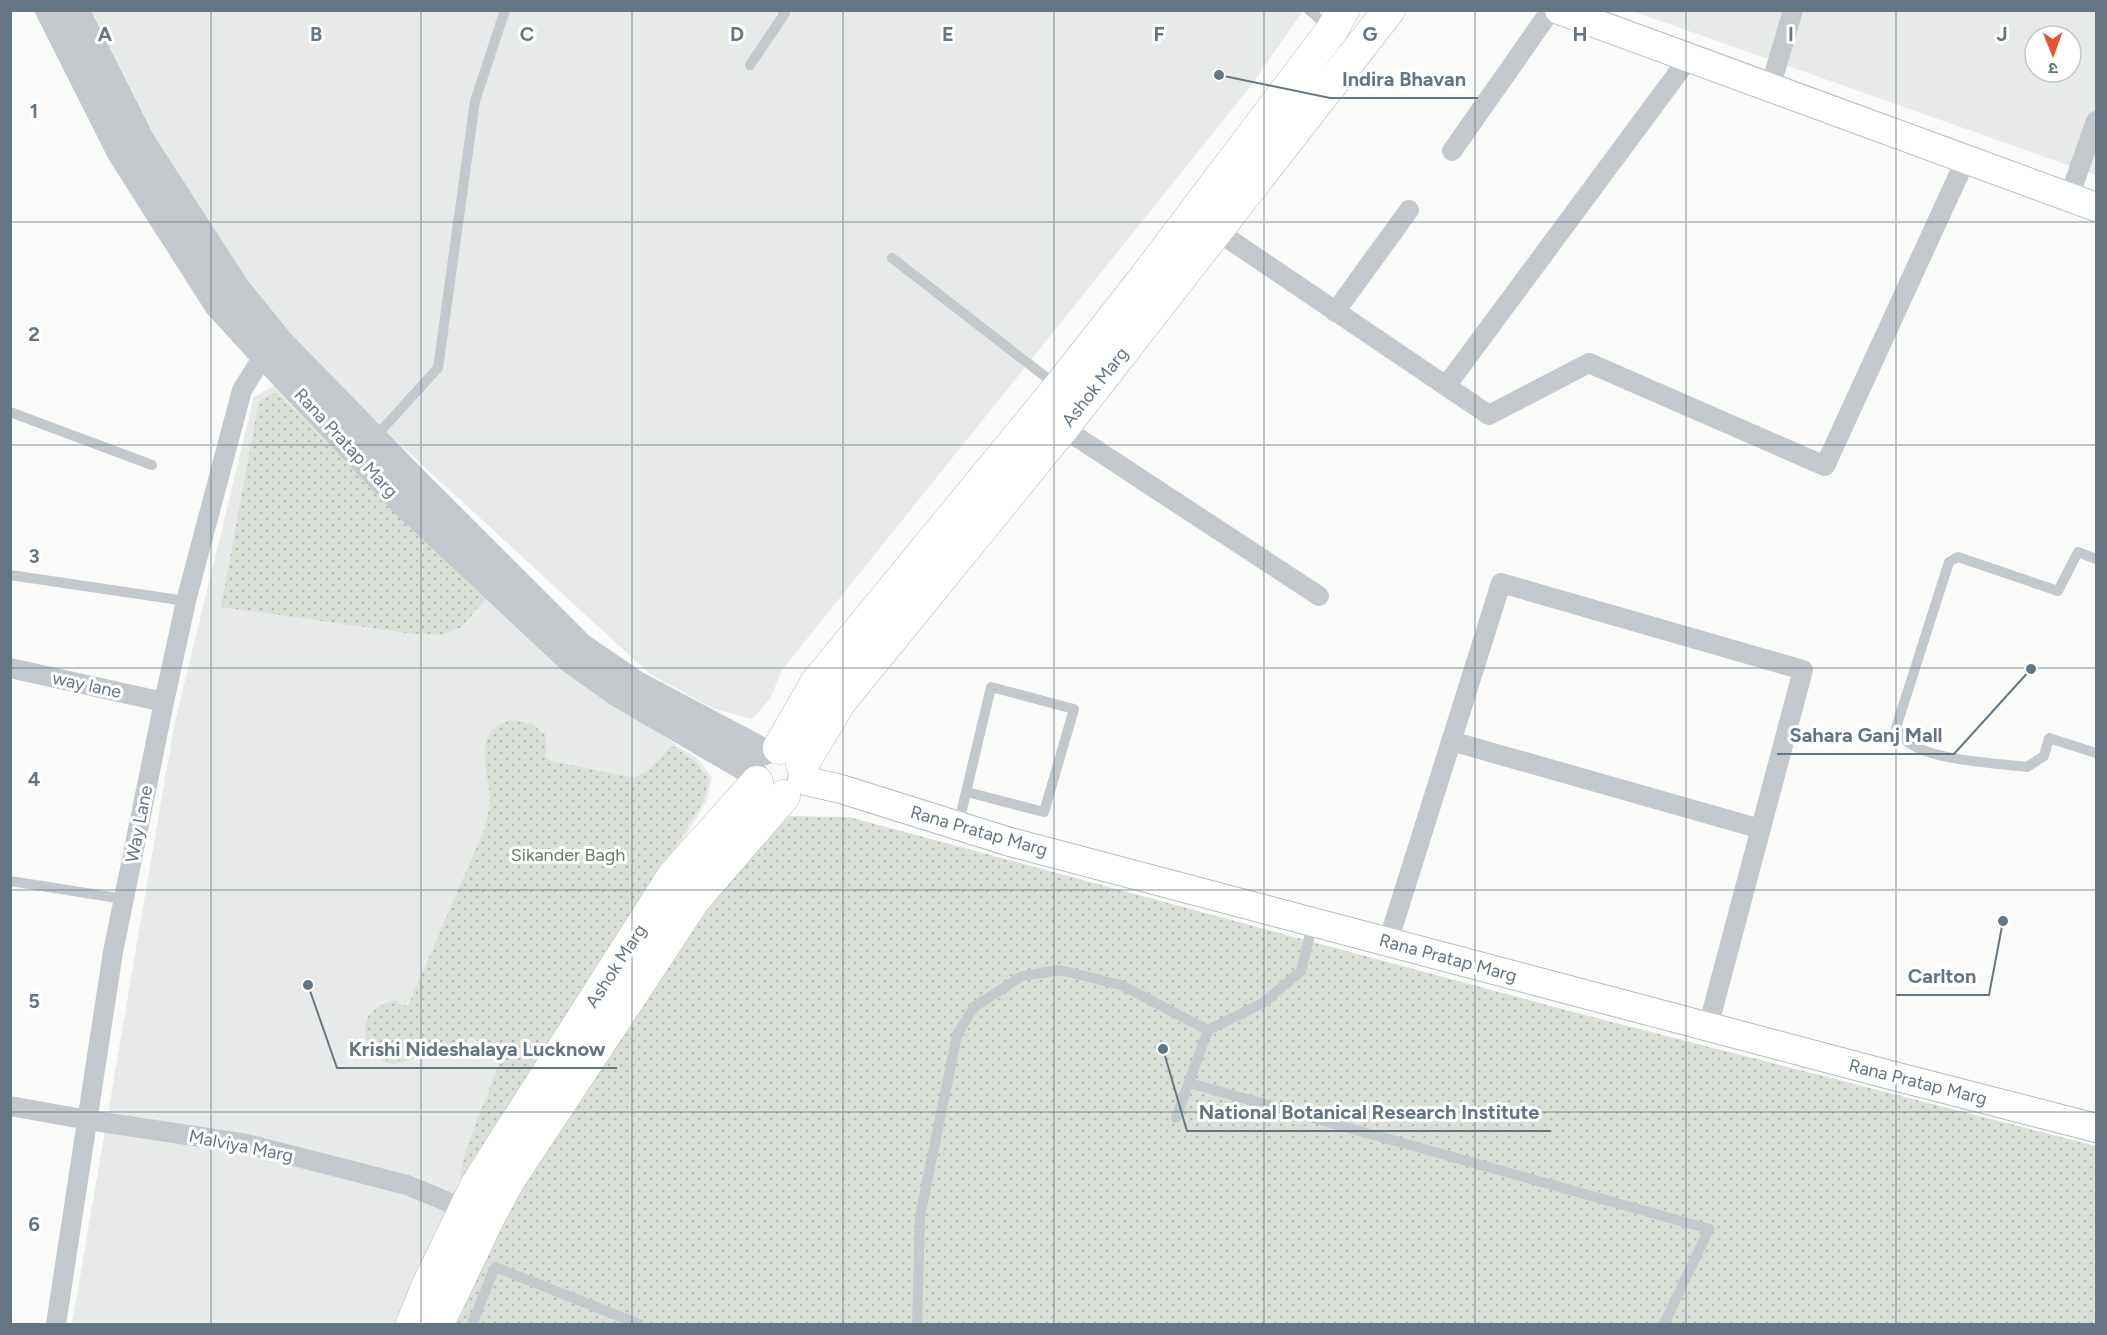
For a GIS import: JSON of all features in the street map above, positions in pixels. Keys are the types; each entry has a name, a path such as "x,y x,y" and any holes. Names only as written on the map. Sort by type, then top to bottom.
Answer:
{"main road":[{"name":"Ashok Marg","path":"412,1324 427,1287 477,1184 673,876 778,771 840,702 1063,428 1361,49 1389,10"},
{"path":"1559,10 2097,207"},
{"name":"Ashok Marg","path":"438,1324 483,1262 510,1180 778,771 816,683 1059,387 1146,276 1328,17"},
{"name":"Rana Pratap Marg","path":"778,771 958,826 1708,1027 2097,1128"}],"street":[{"name":"Rana Pratap Marg","path":"48,10 120,153 217,305 272,348 375,437 581,646 635,683 778,771"},
{"name":"Rana Pratap Marg","path":"76,10 141,141 237,288 272,348 404,504 570,660 616,693 778,771"},
{"path":"1452,151 1551,10"},
{"path":"1770,88 1793,10"},
{"path":"1446,386 1689,58"},
{"path":"2069,197 2097,121"},
{"path":"1217,231 1489,415 1589,363 1825,466 1966,159"},
{"path":"1335,312 1409,210"},
{"name":"Way Lane","path":"56,1324 113,952 186,601 242,390 272,348"},
{"path":"1063,428 1319,596"},
{"path":"1388,942 1501,584 1803,670 1708,1027"},
{"name":"way lane","path":"10,668 164,702"},
{"path":"1451,741 1761,830"},
{"name":"Malviya Marg","path":"10,1106 247,1144 407,1185 465,1209"}],"lane":[{"path":"375,437 438,368 475,101 505,10"},
{"path":"750,65 786,13 782,10"},
{"path":"1328,17 1361,49"},
{"path":"892,258 1059,387"},
{"path":"10,412 152,465"},
{"path":"2097,559 2078,552 2058,591 1958,557 1949,562 1896,728 1908,742 1929,753 2027,767 2044,756 2049,738 2097,753"},
{"path":"10,574 186,601"},
{"path":"958,826 991,687 1074,709 1044,812 967,792"},
{"path":"10,881 124,899"},
{"path":"1176,1118 1208,1030 1263,1003 1300,971 1313,922"},
{"path":"917,1324 920,1216 957,1035 974,1007 1022,976 1060,970 1120,985 1208,1030"},
{"path":"1189,1083 1709,1229 1664,1324"},
{"path":"472,1324 483,1262 616,1320 639,1324"}],"shaded area":[{"path":"91,11 1303,11 1250,87 782,670 770,699 752,719 712,708 650,674 394,439 277,323 169,177"},
{"path":"1632,11 2096,11 2096,175"},
{"path":"275,385 560,668 698,759 712,777 707,801 467,1186 405,1324 72,1324 174,726 254,397"}],"green space":[{"path":"276,392 485,599 462,627 443,635 414,634 221,607 259,401"},
{"name":"Sikander Bagh","path":"511,720 532,724 545,735 545,756 551,761 634,778 649,770 672,745 696,762 709,780 703,802 464,1185 460,1173 466,1149 503,1054 470,1037 458,1058 424,1044 421,1056 390,1064 379,1059 371,1049 365,1030 370,1014 384,1004 395,1000 408,1006 485,828 490,799 485,761 486,741 499,725"},
{"path":"783,816 849,817 1573,1012 2096,1146 2096,1324 453,1324 485,1249 716,882"}],"place":[{"name":"Indira Bhavan","path":"1219,75"},
{"name":"Sahara Ganj Mall","path":"2031,669"},
{"name":"Carlton","path":"2003,921"},
{"name":"Krishi Nideshalaya Lucknow","path":"308,985"},
{"name":"National Botanical Research Institute","path":"1163,1049"}]}
